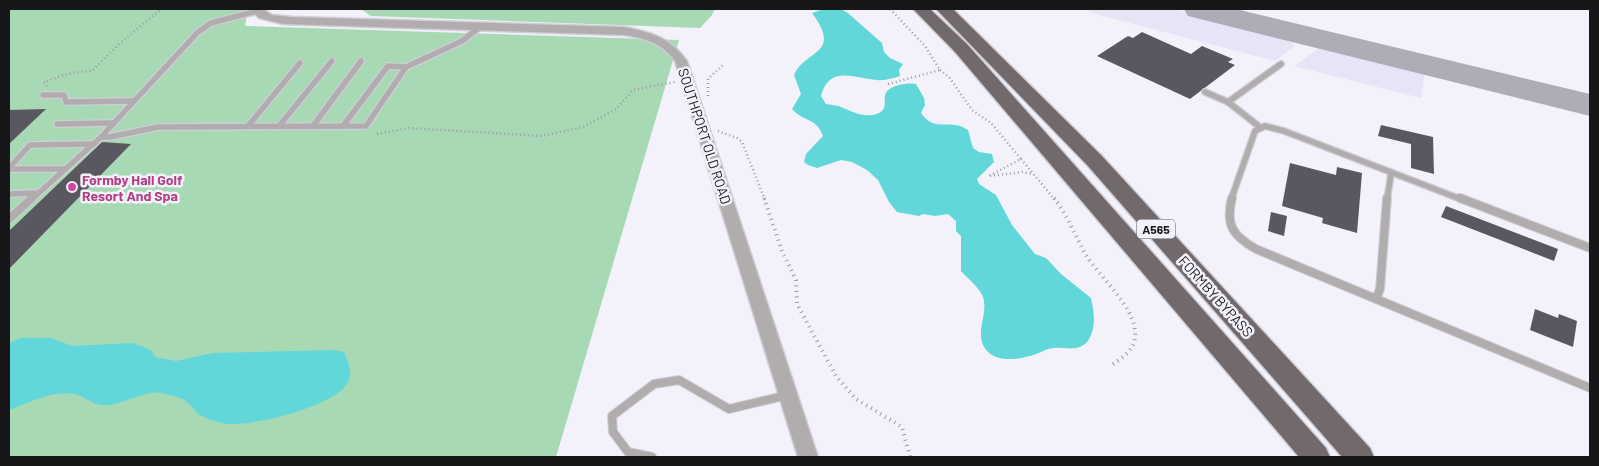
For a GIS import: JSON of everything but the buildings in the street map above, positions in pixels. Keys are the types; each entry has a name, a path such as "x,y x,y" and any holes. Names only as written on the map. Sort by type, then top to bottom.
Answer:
{"highway":[{"name":"A565","path":"920,9 961,48 1316,457"},
{"name":"FORMBY BYPASS","path":"944,9 1095,161 1360,457"}],"street":[{"name":"SOUTHPORT OLD ROAD","path":"257,10 273,19 292,21 608,30 648,36 672,48 681,61 688,81 808,457"}],"lane":[{"path":"9,219 94,144 198,32 211,23 257,10"},
{"path":"343,126 388,66 406,67 462,41 480,27"},
{"path":"278,126 332,61"},
{"path":"313,126 361,61"},
{"path":"248,126 300,63"},
{"path":"1228,102 1280,64"},
{"path":"101,137 158,127 366,126 406,67"},
{"path":"1205,92 1228,102 1262,128"},
{"path":"43,95 64,95 66,102 134,101"},
{"path":"57,124 114,123"},
{"path":"1590,248 1391,174 1284,131 1265,126 1255,131 1230,204 1229,220 1234,231 1245,243 1590,388"},
{"path":"9,168 30,145 94,144"},
{"path":"9,168 66,169"},
{"path":"1376,299 1380,289 1388,183 1391,174"},
{"path":"9,194 38,194"},
{"path":"652,457 628,452 613,432 612,416 654,384 679,380 729,409 788,395"}],"path":[{"path":"49,89 44,82 77,72 92,71 118,45 161,9"},
{"path":"890,9 930,52 940,70 949,77 972,110 992,123 1065,214 1080,245 1114,291 1136,330 1134,344 1125,356 1112,365"},
{"path":"707,104 708,81 718,68 724,64"},
{"path":"888,84 940,70"},
{"path":"377,134 409,128 542,136 583,127 616,109 633,90 688,81 708,81"},
{"path":"714,129 737,138 742,142 770,213 782,252 796,280 797,304 836,376 856,399 902,427 910,457"},
{"path":"1021,159 989,176 1022,172 1032,174"}],"shaded area":[{"path":"1090,9 1173,9 1280,35 1291,41 1294,47 1275,61 1088,12"},
{"path":"1319,48 1336,49 1425,71 1421,98 1294,66"}],"green space":[{"path":"9,9 248,9 245,26 679,40 556,457 9,457"},
{"path":"361,9 715,9 700,28 371,16"}],"water":[{"path":"824,9 841,9 849,14 882,43 884,52 890,58 903,64 899,70 900,76 889,79 877,80 844,76 830,80 821,96 826,104 839,106 860,114 874,115 883,110 886,92 889,89 908,83 916,84 924,98 925,105 921,113 927,119 932,123 961,126 968,130 973,148 979,152 992,154 994,162 977,179 979,184 996,195 1012,225 1035,254 1046,258 1061,274 1091,298 1094,315 1093,326 1087,342 1076,348 1052,348 1031,356 1018,358 998,358 988,352 983,346 981,339 984,311 983,297 976,286 961,271 961,236 956,231 956,221 948,214 935,216 923,214 919,216 897,212 889,202 878,180 867,170 852,162 841,160 817,168 804,162 806,154 823,136 817,126 792,109 801,94 794,75 799,67 819,50 823,44 824,37 821,27 812,13"},
{"path":"21,338 51,338 72,346 133,343 151,350 155,357 176,361 213,353 334,350 344,352 350,374 348,382 340,391 310,407 270,419 234,424 205,418 199,415 183,399 155,392 109,405 95,404 74,394 57,394 49,395 9,410 9,343"}],"taxiway":[{"path":"1199,9 1590,105"}],"place":[{"name":"Formby Hall Golf Resort And Spa","path":"72,187"}]}
